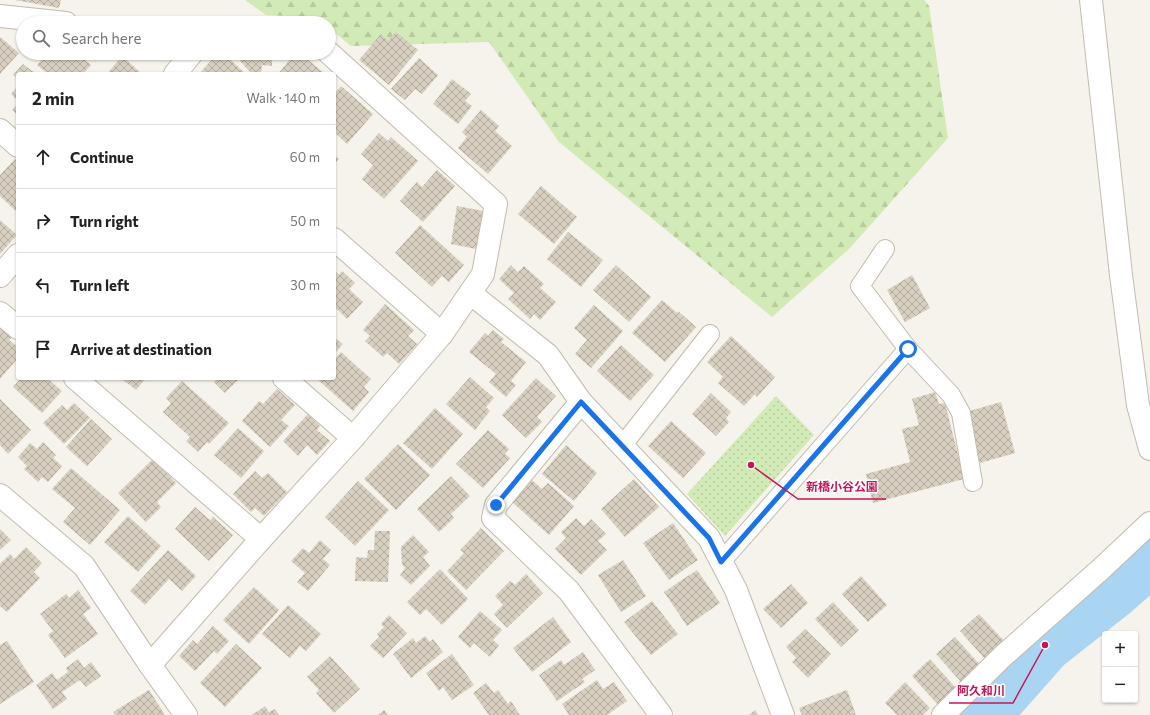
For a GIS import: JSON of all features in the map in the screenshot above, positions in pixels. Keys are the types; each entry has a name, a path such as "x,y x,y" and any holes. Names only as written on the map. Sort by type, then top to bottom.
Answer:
{"street":[{"path":"1091,0 1121,276 1138,405 1150,449"},
{"path":"0,16 16,18"},
{"path":"150,665 261,539 354,438 442,334 483,274 496,204 336,59"},
{"path":"0,130 16,144"},
{"path":"336,240 442,334"},
{"path":"0,276 16,257"},
{"path":"470,293 548,355 581,402 709,538 736,590 783,715"},
{"path":"0,313 16,326"},
{"path":"77,380 261,539"},
{"path":"286,380 354,438"},
{"path":"581,402 496,505 493,518 569,591 661,715"},
{"path":"0,496 84,566 150,665 186,715"},
{"path":"943,715 1003,656 1101,569 1150,523"}],"lane":[{"path":"885,249 860,286 908,349 951,395 961,413 973,482"},
{"path":"622,446 710,334"},
{"path":"721,562 908,349"}],"green space":[{"path":"245,0 924,0 929,6 948,138 850,248 772,317 559,142 489,42 351,46 336,34 336,16 266,15"},
{"path":"776,396 814,435 725,536 687,494"}],"building":[{"path":"15,0 61,0 59,8"},
{"path":"396,32 418,50 389,85 359,60 381,34 388,41"},
{"path":"0,37 16,50 16,56 0,74"},
{"path":"419,58 438,75 422,94 415,89 405,100 391,89"},
{"path":"42,60 85,60 91,65 85,72 46,72 37,65"},
{"path":"119,60 126,60 140,72 109,72"},
{"path":"212,60 231,60 244,72 201,72"},
{"path":"272,60 272,66 262,65 261,72 250,72 240,61"},
{"path":"289,60 308,60 323,72 280,72"},
{"path":"23,64 33,72 16,72 16,77 13,75"},
{"path":"452,79 471,94 465,101 472,106 458,124 433,104"},
{"path":"341,86 373,114 347,144 336,134 336,92"},
{"path":"16,88 16,99 11,94"},
{"path":"16,105 16,113 12,110"},
{"path":"481,110 499,126 495,131 512,146 488,174 458,148 467,137 462,132"},
{"path":"379,133 388,141 391,137 418,161 384,199 362,179 373,165 361,154"},
{"path":"15,159 16,160 16,211 0,196 0,175"},
{"path":"437,170 455,186 423,222 400,201 417,182 422,187"},
{"path":"541,186 577,217 554,244 518,214"},
{"path":"457,206 483,211 476,249 451,244"},
{"path":"0,220 16,234 16,236 0,254"},
{"path":"420,225 464,265 449,282 442,276 432,287 395,253"},
{"path":"568,232 603,260 581,287 547,259"},
{"path":"511,265 518,272 524,266 544,284 540,288 556,302 540,320 534,314 530,319 508,299 514,293 499,279"},
{"path":"616,265 651,297 629,322 593,290"},
{"path":"342,271 355,283 349,289 363,302 347,319 337,309 336,310 336,272 339,275"},
{"path":"912,275 930,308 905,322 887,290"},
{"path":"662,300 677,313 678,311 696,327 665,362 632,333"},
{"path":"385,304 414,330 408,336 417,344 399,364 387,353 383,357 365,341 370,336 363,330"},
{"path":"594,305 623,331 591,368 575,354 587,340 574,328"},
{"path":"0,326 12,337 9,340 16,345 16,360 0,379"},
{"path":"493,330 504,339 501,342 526,362 511,381 516,385 506,397 489,382 496,374 469,352 485,333 488,336"},
{"path":"731,336 775,377 757,397 755,394 744,406 718,383 723,377 707,362"},
{"path":"336,339 343,344 336,352"},
{"path":"621,345 654,375 630,401 597,371"},
{"path":"341,352 371,379 364,387 369,392 353,411 318,380 336,380 336,358"},
{"path":"470,377 494,398 486,407 490,411 475,430 446,404"},
{"path":"536,378 556,396 537,417 542,422 526,438 502,415"},
{"path":"19,380 49,380 62,391 42,413 13,387"},
{"path":"124,380 144,380 136,390"},
{"path":"216,380 238,380 225,393 214,382"},
{"path":"182,381 229,423 209,444 207,442 198,452 186,441 190,437 163,412 171,403 166,398"},
{"path":"277,389 295,405 281,420 289,426 270,447 242,421 259,401 263,404"},
{"path":"935,392 939,404 945,403 964,479 873,503 866,474 910,462 902,429 919,425 912,399"},
{"path":"711,393 731,412 726,418 729,422 716,436 692,414"},
{"path":"0,399 31,430 8,454 0,445"},
{"path":"1001,402 1015,453 980,463 966,412"},
{"path":"74,403 90,418 64,444 43,423 62,405 67,410"},
{"path":"435,408 463,434 432,469 403,443"},
{"path":"308,414 320,426 317,430 330,441 317,455 307,445 298,456 283,441"},
{"path":"91,419 112,439 87,466 66,447"},
{"path":"671,421 706,453 683,478 648,446"},
{"path":"238,428 264,451 241,478 214,455"},
{"path":"488,430 509,449 505,454 510,458 483,488 456,464"},
{"path":"43,442 56,455 53,458 62,466 48,482 42,477 38,482 24,469 27,466 18,457 30,443 37,449"},
{"path":"398,444 430,475 396,510 364,479"},
{"path":"566,445 597,473 574,501 542,474"},
{"path":"153,459 176,483 157,502 161,507 146,522 118,493"},
{"path":"71,468 120,510 90,545 63,522 75,508 52,489"},
{"path":"255,471 262,478 268,473 287,492 264,516 255,508 251,512 233,494"},
{"path":"451,476 470,496 451,514 454,518 439,532 417,509"},
{"path":"634,479 659,507 625,537 601,509"},
{"path":"532,480 542,489 548,483 574,506 549,535 512,502"},
{"path":"358,481 389,510 355,546 325,517"},
{"path":"195,507 210,520 213,517 233,535 209,561 175,529"},
{"path":"128,516 161,546 138,572 104,542"},
{"path":"576,518 584,526 591,519 606,534 598,541 607,550 581,575 555,549 566,538 561,532"},
{"path":"673,523 698,560 669,580 643,543"},
{"path":"481,528 504,551 466,590 447,571 464,553 460,550"},
{"path":"0,529 11,540 0,550"},
{"path":"375,531 390,531 388,582 355,581 356,557 367,558 368,550 374,550"},
{"path":"413,535 429,552 423,557 430,566 411,585 400,575 405,568 402,564 401,547"},
{"path":"320,540 331,550 323,559 330,565 308,591 297,582 305,573 291,561 303,548 309,553"},
{"path":"26,547 42,563 34,572 40,578 7,612 0,606 0,564 10,554 14,559"},
{"path":"168,550 196,576 182,591 169,579 145,605 130,591"},
{"path":"623,560 646,596 621,612 598,575"},
{"path":"440,569 468,599 442,625 426,609 420,615 407,602"},
{"path":"697,570 720,603 687,626 664,592"},
{"path":"526,574 543,593 507,628 494,614 503,605 495,596 510,581 515,585"},
{"path":"861,576 887,605 868,622 842,594"},
{"path":"791,584 808,603 781,628 763,609"},
{"path":"254,587 279,610 249,644 223,620"},
{"path":"78,590 91,608 83,614 98,634 65,658 48,635 53,631 40,614 66,594 69,598"},
{"path":"652,601 678,634 651,655 624,622"},
{"path":"833,602 859,630 841,647 815,619"},
{"path":"288,605 321,634 306,651 300,646 290,658 262,634"},
{"path":"480,611 502,630 493,640 499,645 490,657 474,643 470,648 458,637"},
{"path":"979,614 1005,642 986,660 960,631"},
{"path":"389,615 407,633 383,658 370,646 379,637 377,634 384,627 381,624"},
{"path":"553,617 571,642 532,672 513,648"},
{"path":"213,626 229,641 217,654 214,651 195,671 179,656 193,640 197,644"},
{"path":"805,629 831,654 808,678 792,662 796,658 786,647"},
{"path":"425,636 430,642 433,639 443,652 411,678 393,654 413,638 416,643"},
{"path":"955,637 981,666 962,683 936,654"},
{"path":"7,641 34,682 0,704 0,645"},
{"path":"236,644 262,668 225,707 200,683"},
{"path":"583,652 595,670 582,679 585,682 557,701 539,675 561,660 564,665"},
{"path":"452,654 474,685 452,700 443,687 439,691 426,673"},
{"path":"330,656 360,689 334,713 316,693 319,690 307,677"},
{"path":"78,659 84,668 91,662 101,676 86,687 80,680 62,692 67,699 53,709 36,685 52,673 57,680 68,672 66,668"},
{"path":"930,659 956,688 938,705 912,676"},
{"path":"597,680 603,689 614,682 627,701 607,715 569,715 562,704"},
{"path":"905,682 930,708 923,715 897,715 885,703"},
{"path":"486,683 494,693 498,690 508,704 511,701 520,715 489,715 473,693"},
{"path":"149,690 165,715 115,715 113,712"},
{"path":"847,690 856,715 802,715 799,708"},
{"path":"265,706 269,712 275,709 279,715 252,715"},
{"path":"384,710 388,715 378,715"},
{"path":"755,710 758,715 749,715"}],"waterway":[{"path":"983,715 1045,645 1111,593 1150,559"}],"place":[{"name":"新橋小谷公園","path":"751,465"},
{"name":"阿久和川","path":"1045,645"}],"route":[{"path":"496,505 581,402 709,538 721,562 908,349"}]}
